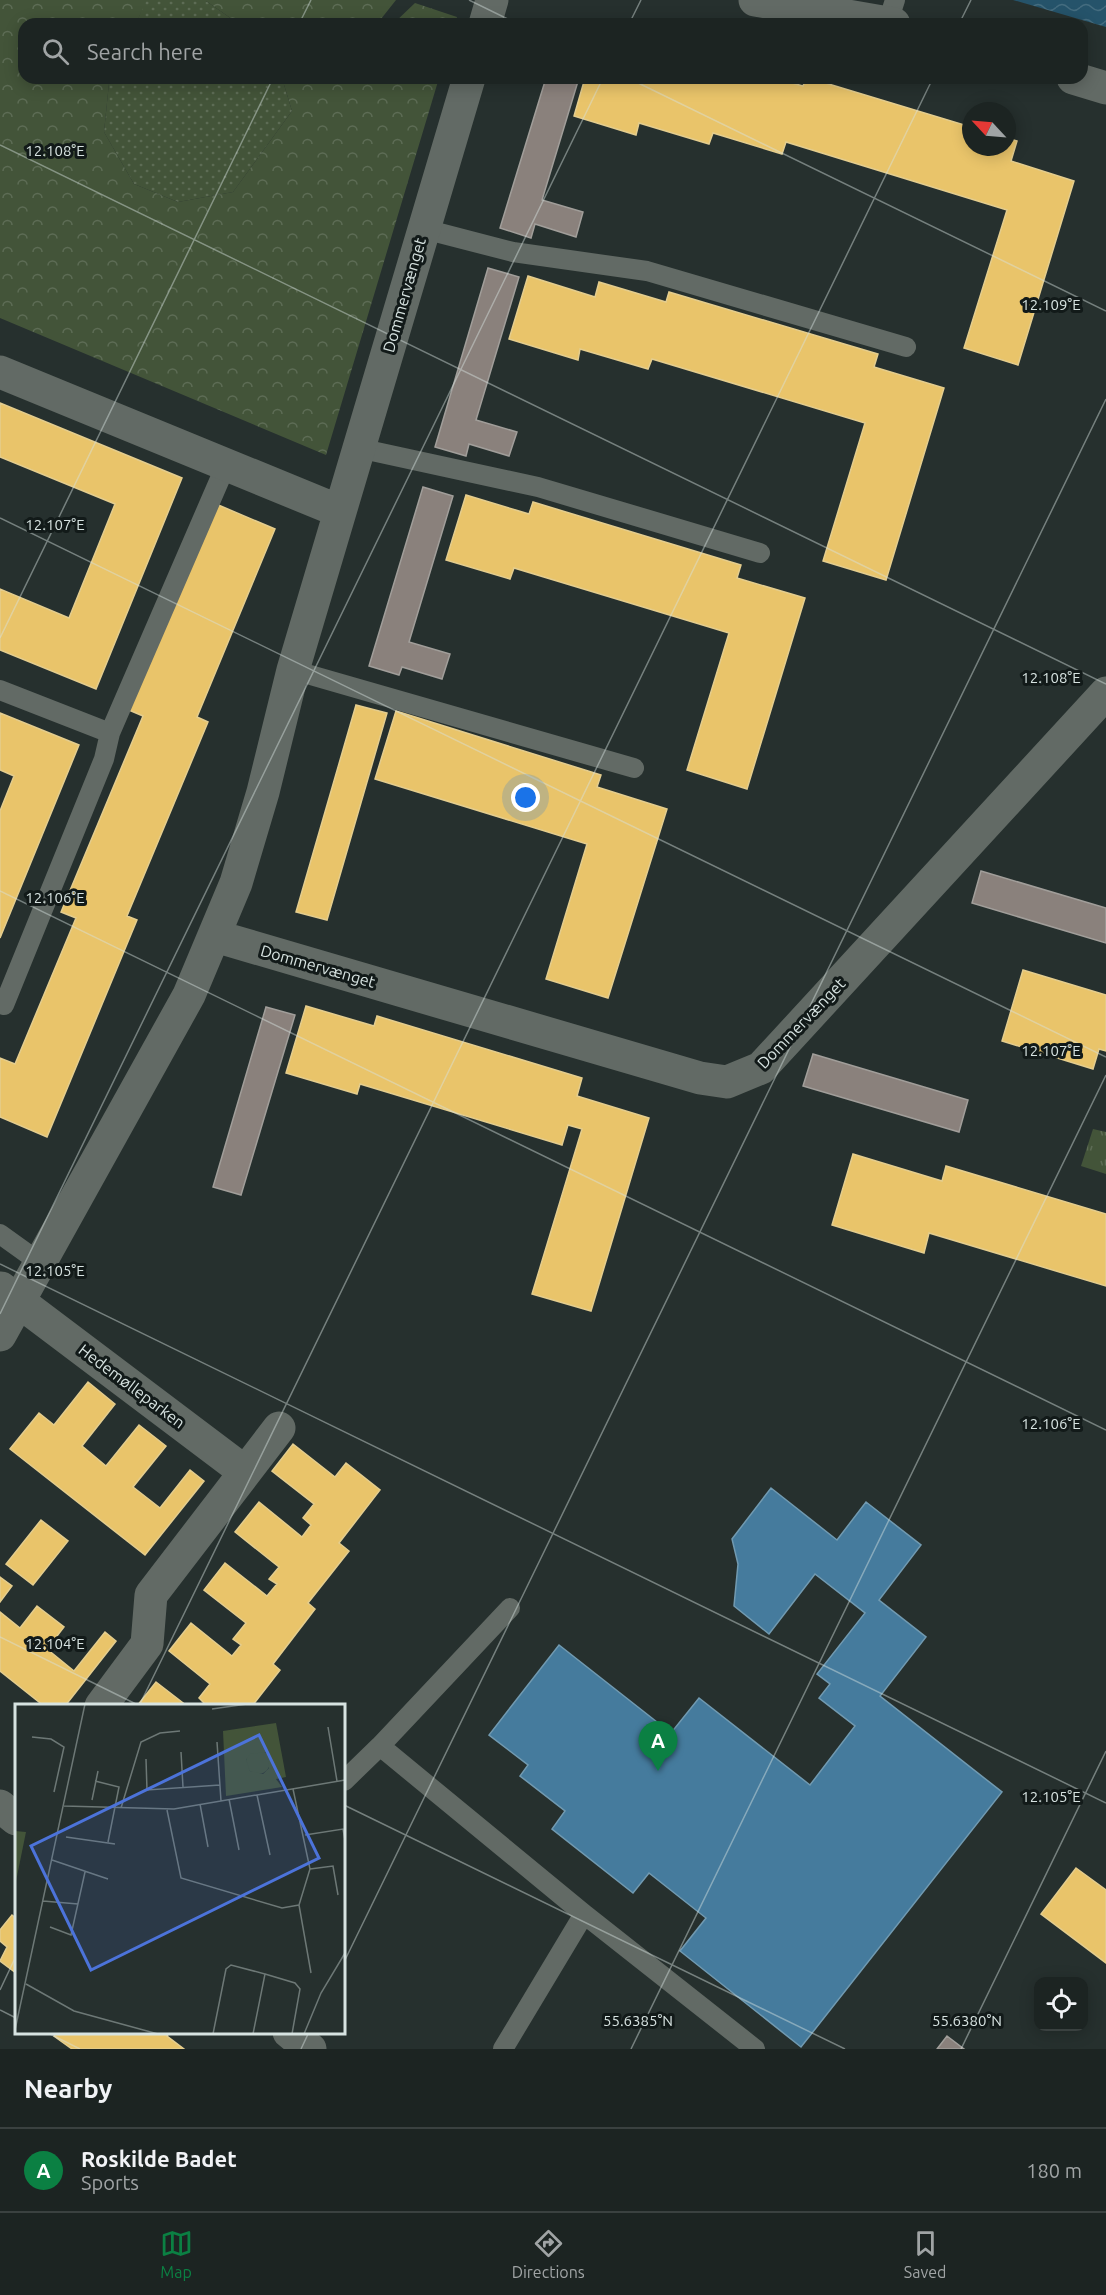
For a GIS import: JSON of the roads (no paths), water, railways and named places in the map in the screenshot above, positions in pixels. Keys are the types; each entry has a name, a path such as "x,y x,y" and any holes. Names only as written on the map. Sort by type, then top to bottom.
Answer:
{"street":[{"path":"487,18 492,0"},
{"path":"755,0 892,15"},
{"path":"1088,83 1106,88"},
{"name":"Dommervænget","path":"0,1335 9,1293 39,1262 189,995 236,884 293,670 467,84"},
{"path":"0,372 339,511"},
{"name":"Dommervænget","path":"215,936 700,1078 727,1082 761,1068 1106,693"},
{"name":"Hedemølleparken","path":"9,1293 245,1472"},
{"path":"102,1704 147,1644 151,1595 279,1428"},
{"path":"0,1806 15,1818"},
{"path":"292,2034 310,2049"}],"lane":[{"path":"424,229 513,252 647,271 906,347"},
{"path":"358,448 538,487 760,553"},
{"path":"0,1004 4,1005 104,759 110,734 226,465"},
{"path":"293,670 634,768"},
{"path":"0,690 110,734"},
{"path":"0,1234 39,1262"},
{"path":"345,1779 380,1746 510,1608"},
{"path":"380,1746 584,1914 755,2049"},
{"path":"503,2049 584,1914"}],"water":[{"path":"1013,0 1106,0 1106,27 1088,22 1088,18 1075,18"}],"place":[{"name":"Roskilde Badet","path":"658,1771"}]}
